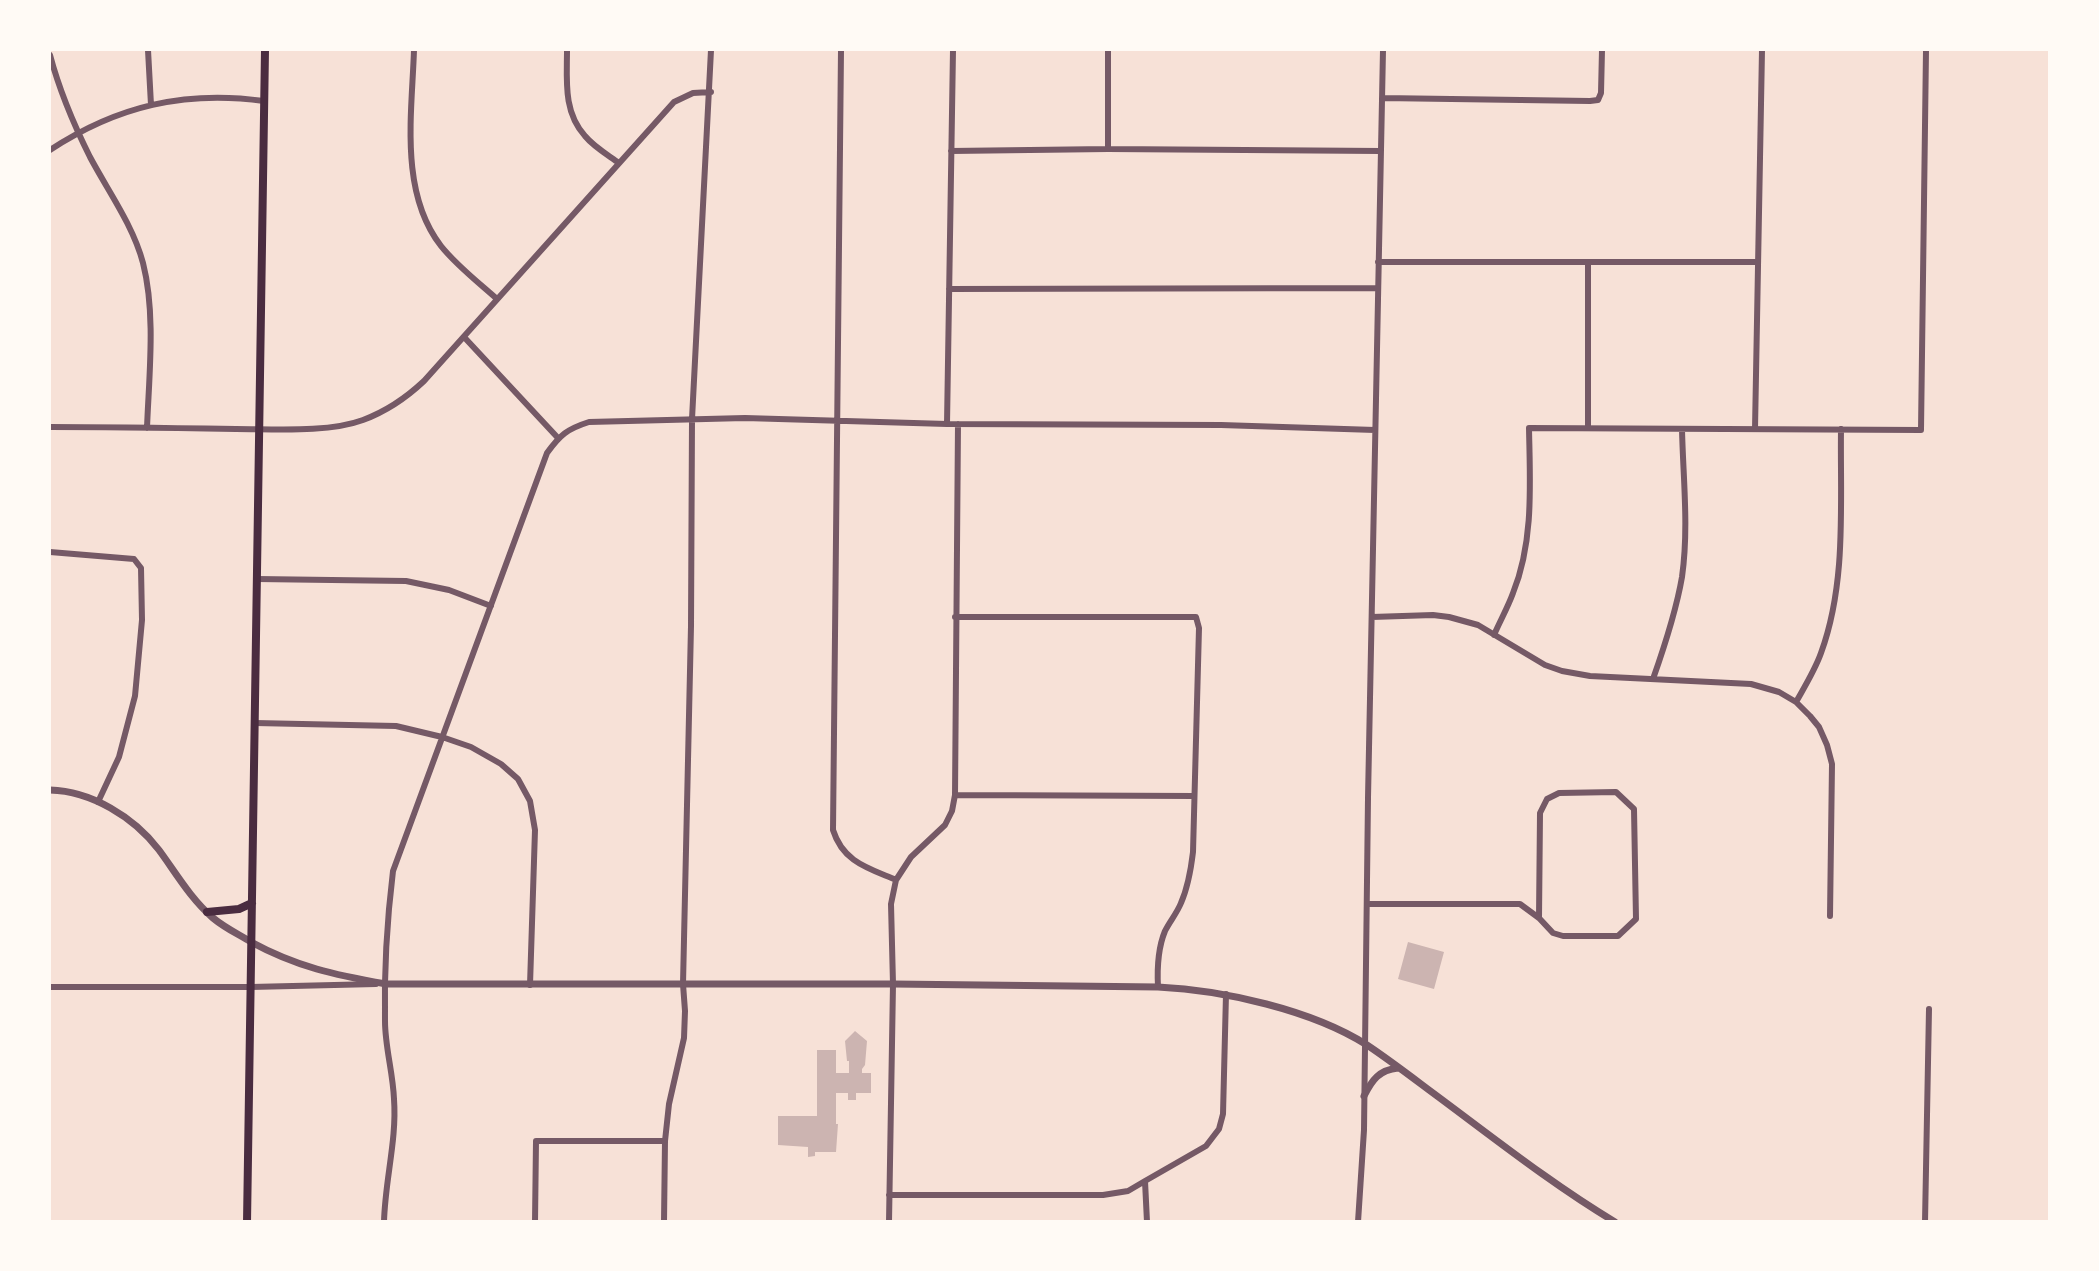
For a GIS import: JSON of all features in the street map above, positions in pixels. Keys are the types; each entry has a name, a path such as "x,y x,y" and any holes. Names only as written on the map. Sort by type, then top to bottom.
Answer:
{"main road":[{"path":"248,1221 265,50"},
{"path":"207,912 239,909 252,903"}],"street":[{"path":"148,50 151,105"},
{"path":"414,50 411,169 421,211 439,244 497,299"},
{"path":"567,50 568,102 574,121 585,138 619,163"},
{"path":"664,1221 665,1141 669,1104 684,1038 692,419 711,92 711,50"},
{"path":"841,50 833,830 837,843 848,856 896,880"},
{"path":"947,424 953,50"},
{"path":"1108,50 1108,149"},
{"path":"1358,1221 1364,1096 1383,50"},
{"path":"1382,98 1590,101 1598,99 1602,93 1602,50"},
{"path":"1755,429 1761,50"},
{"path":"1494,635 1514,592 1526,546 1530,508 1529,428 1920,430 1926,50"},
{"path":"50,55 55,73 89,155 128,225 143,264 148,294 150,345 147,428"},
{"path":"50,427 334,428 362,421 388,409 424,381 674,102 693,93 711,92"},
{"path":"50,150 79,131 151,105 209,96 264,101"},
{"path":"951,151 1108,149 1381,151"},
{"path":"1378,262 1758,262"},
{"path":"1588,262 1588,428"},
{"path":"949,289 1378,288"},
{"path":"464,336 558,438"},
{"path":"384,1221 384,1193 393,1148 394,1099 384,1023 388,911 393,871 548,453 558,438 571,428 589,422 745,418 947,424 1221,425 1375,430"},
{"path":"889,1221 893,984 891,904 896,880 911,857 945,825 952,811 955,795 958,424"},
{"path":"1653,679 1672,625 1682,575 1685,530 1682,429"},
{"path":"1797,702 1821,654 1836,597 1839,560 1841,429"},
{"path":"50,552 134,560 141,568 142,620 135,696 119,757 98,802"},
{"path":"257,579 406,581 449,590 491,606"},
{"path":"1372,617 1433,615 1478,625 1545,664 1562,671 1590,676 1751,684 1779,692 1797,702 1819,727 1832,764 1830,916"},
{"path":"955,617 1196,617 1198,628 1190,873 1181,903 1161,944 1157,968 1158,987"},
{"path":"255,723 396,726 442,737 471,747 501,764 518,779 530,801 535,830 530,985"},
{"path":"50,790 78,794 127,818 158,848 183,885 207,912 232,933 305,967 334,975 386,984"},
{"path":"1367,904 1520,904 1539,918 1553,933 1563,936 1618,936 1636,919 1634,809 1616,792 1559,793 1547,799 1540,813 1539,918"},
{"path":"955,795 1194,796"},
{"path":"50,987 386,984 893,984 1190,988 1226,994 1314,1020 1365,1044 1573,1197 1615,1221"},
{"path":"889,1196 1103,1195 1128,1191 1206,1146 1220,1129 1223,1114 1226,994"},
{"path":"1925,1221 1929,1009"},
{"path":"1364,1096 1379,1074 1398,1068"},
{"path":"535,1221 536,1141 665,1141"},
{"path":"1145,1181 1147,1221"}],"building":[{"path":"1408,942 1444,952 1434,989 1398,979"},
{"path":"855,1031 867,1041 862,1073 871,1073 871,1093 856,1093 856,1100 848,1100 848,1093 836,1093 836,1124 838,1124 836,1152 815,1152 815,1156 808,1157 808,1147 778,1145 778,1116 817,1116 817,1050 836,1050 836,1073 849,1073 845,1041"}]}
